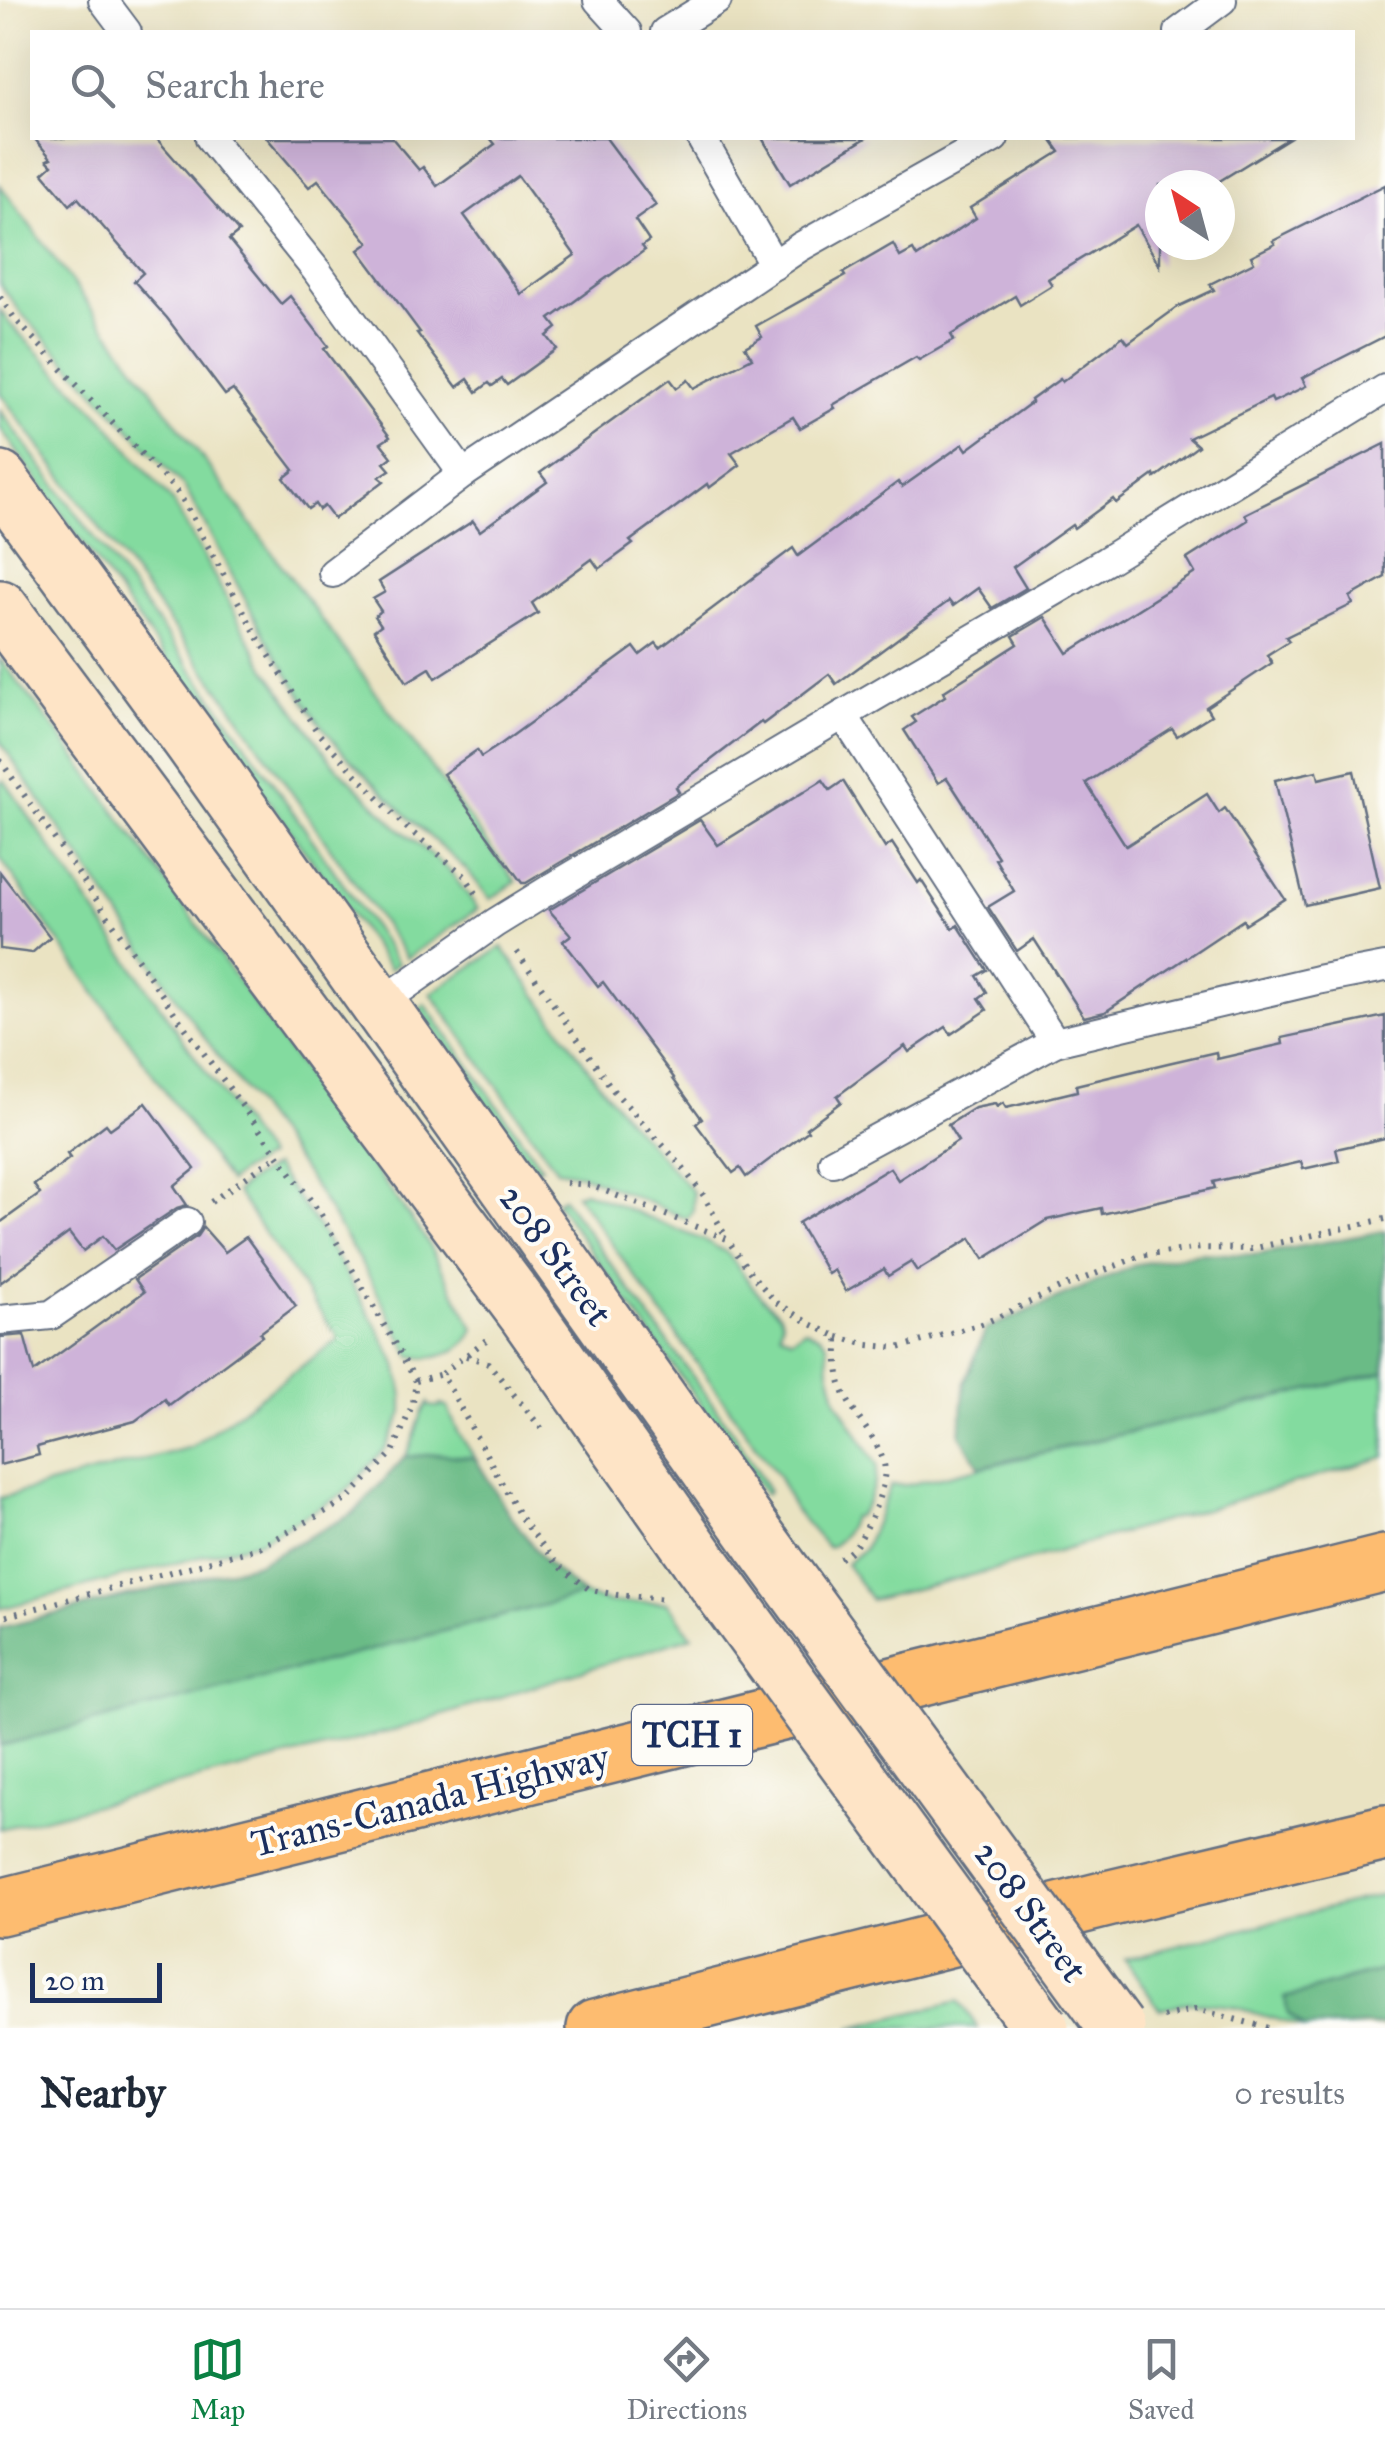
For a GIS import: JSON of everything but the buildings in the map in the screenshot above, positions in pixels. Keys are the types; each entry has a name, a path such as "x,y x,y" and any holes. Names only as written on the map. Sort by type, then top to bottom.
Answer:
{"highway":[{"name":"Trans-Canada Highway","path":"0,1907 1385,1563"},
{"path":"595,2028 1385,1833"}],"main road":[{"name":"208 Street","path":"0,480 192,742 763,1545 1131,2024"},
{"name":"208 Street","path":"0,608 525,1312 688,1580 1041,2028"}],"lane":[{"path":"102,0 125,30"},
{"path":"598,0 625,30"},
{"path":"667,30 717,0"},
{"path":"1182,30 1222,0"},
{"path":"212,140 316,270 463,474"},
{"path":"702,140 774,265"},
{"path":"333,573 463,474 800,247 990,140"},
{"path":"378,1005 496,923 1106,561 1385,389"},
{"path":"843,715 1054,1042"},
{"path":"833,1162 1054,1042 1385,967"},
{"path":"0,1320 51,1315 187,1222"}],"path":[{"path":"0,296 15,318 180,494 256,634 318,732 402,824 465,876 613,1090 680,1163 704,1196 727,1239 776,1302 838,1337 898,1348 986,1323 1140,1256 1201,1248 1251,1249 1385,1219"},
{"path":"0,760 3,772 320,1213 416,1381 413,1403 392,1452 348,1499 259,1548 0,1618"},
{"path":"246,1176 278,1154"},
{"path":"523,1209 559,1182 576,1183 727,1239"},
{"path":"416,1381 442,1374 525,1312"},
{"path":"822,1564 855,1547 876,1504 886,1469 881,1452 844,1395 838,1369 838,1337"},
{"path":"442,1374 521,1518 558,1565 590,1590 618,1595 688,1580"},
{"path":"1131,2024 1196,2009 1268,2028"}],"green space":[{"path":"0,185 516,882 490,899 467,870 342,751 315,717 271,647 185,488 21,313 0,284"},
{"path":"0,310 103,418 174,504 267,671 333,763 394,824 449,870 478,909 407,958 233,708 0,393"},
{"path":"0,410 230,721 398,963 390,969 0,428"},
{"path":"0,659 59,734 426,1240 474,1328 457,1349 429,1358 411,1356 366,1271 309,1178 196,1026 0,741"},
{"path":"4,780 267,1157 229,1182 0,858 0,783"},
{"path":"502,947 601,1086 693,1192 693,1212 687,1219 581,1174 557,1170 431,993"},
{"path":"425,1004 541,1166 533,1171 419,1009"},
{"path":"274,1166 320,1230 397,1365 403,1413 386,1448 343,1494 260,1541 0,1609 0,1498 191,1447 339,1339 236,1192"},
{"path":"584,1191 727,1253 761,1297 780,1314 780,1332 792,1338 805,1329 827,1344 837,1401 877,1465 867,1504 852,1517 833,1545 828,1548 794,1509 778,1476 576,1194"},
{"path":"563,1198 736,1436 769,1491 765,1494 556,1202"},
{"path":"1385,1231 1385,1372 980,1467 960,1435 965,1382 986,1329 1138,1264 1200,1253 1254,1255"},
{"path":"1385,1372 1385,1457 1012,1565 871,1600 846,1564 864,1549 891,1485 907,1485"},
{"path":"428,1403 448,1408 475,1458 439,1454 405,1457"},
{"path":"439,1454 475,1458 543,1560 583,1595 0,1746 0,1628 258,1563 354,1513 405,1457"},
{"path":"583,1595 611,1603 667,1602 692,1636 396,1730 0,1829 0,1746"},
{"path":"1385,1894 1385,1969 1345,1980 1288,2014 1305,2028 1231,2006 1190,2002 1159,2009 1125,1959"},
{"path":"1385,1969 1385,2025 1305,2028 1288,2014 1285,1998"},
{"path":"959,2001 978,2028 850,2028"}]}
